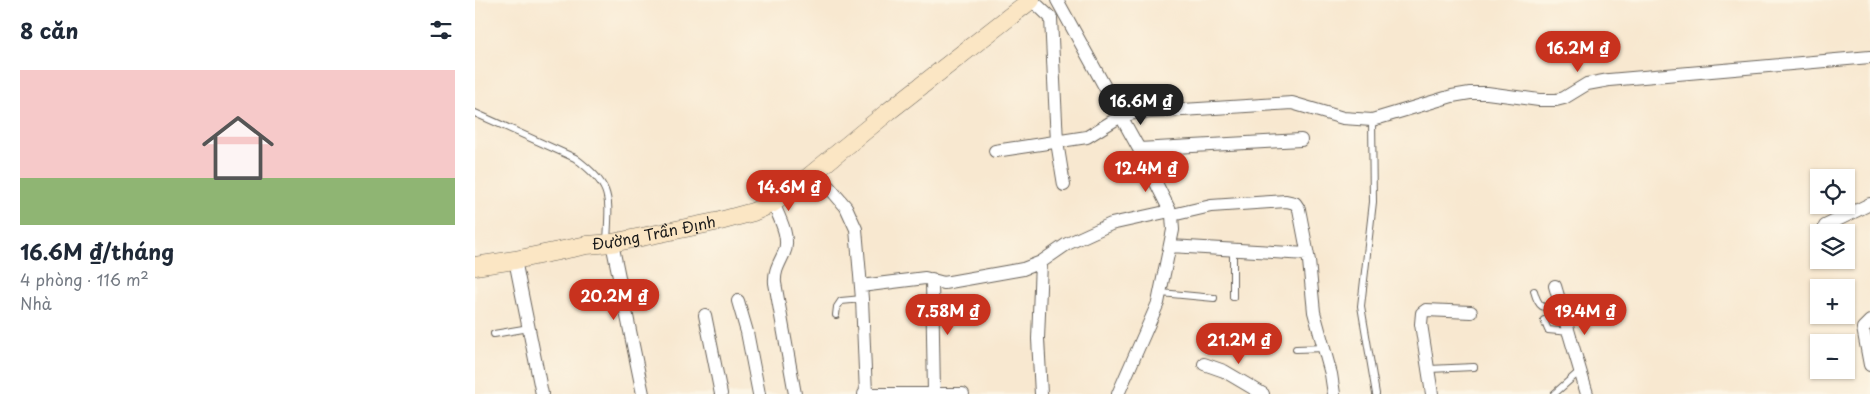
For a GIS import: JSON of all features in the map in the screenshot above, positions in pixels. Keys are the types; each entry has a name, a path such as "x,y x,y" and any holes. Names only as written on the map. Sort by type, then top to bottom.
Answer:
{"main road":[{"name":"Đường Trần Định","path":"475,266 515,260 573,247 610,243 733,218 773,203 816,172 889,111 1032,0"}],"street":[{"path":"1032,0 1051,18 1057,142 1065,185"},
{"path":"1057,0 1139,149 1171,213 1173,230 1161,293 1118,394"},
{"path":"995,151 1087,137 1121,116 1135,113 1292,103 1343,118 1372,120 1452,96 1470,93 1549,101 1564,98 1587,84 1609,80 1870,57"},
{"path":"1139,149 1301,140"},
{"path":"816,172 846,207 855,229 861,292 865,394 963,394"},
{"path":"861,292 925,278 944,283 1023,269 1041,262 1067,244 1111,224 1211,206 1291,202 1299,209 1314,312 1325,348 1334,394"},
{"path":"773,203 786,238 785,252 776,268 775,283 795,394"},
{"path":"1829,224 1870,204"},
{"path":"610,243 643,394"},
{"path":"1170,246 1307,254"},
{"path":"515,260 542,394"},
{"path":"1041,262 1038,339 1041,394"},
{"path":"932,279 932,393"},
{"path":"1555,286 1587,394"},
{"path":"738,301 747,332 759,394"},
{"path":"1433,394 1421,324 1422,313 1426,310 1471,312"},
{"path":"705,316 721,394"},
{"path":"1870,321 1863,328 1863,334 1870,365"},
{"path":"1204,364 1224,371 1263,394"}],"lane":[{"path":"475,113 575,158 589,169 608,194 610,243"},
{"path":"1372,120 1373,202 1361,306 1376,394"},
{"path":"1233,251 1233,297"},
{"path":"1534,291 1537,302 1542,307 1562,309"},
{"path":"836,315 837,307 841,301 861,292"},
{"path":"1161,293 1214,298"},
{"path":"1544,320 1548,330 1569,332"},
{"path":"494,334 529,328"},
{"path":"1296,349 1325,348"},
{"path":"1429,370 1474,368"},
{"path":"1554,394 1580,371"}]}
